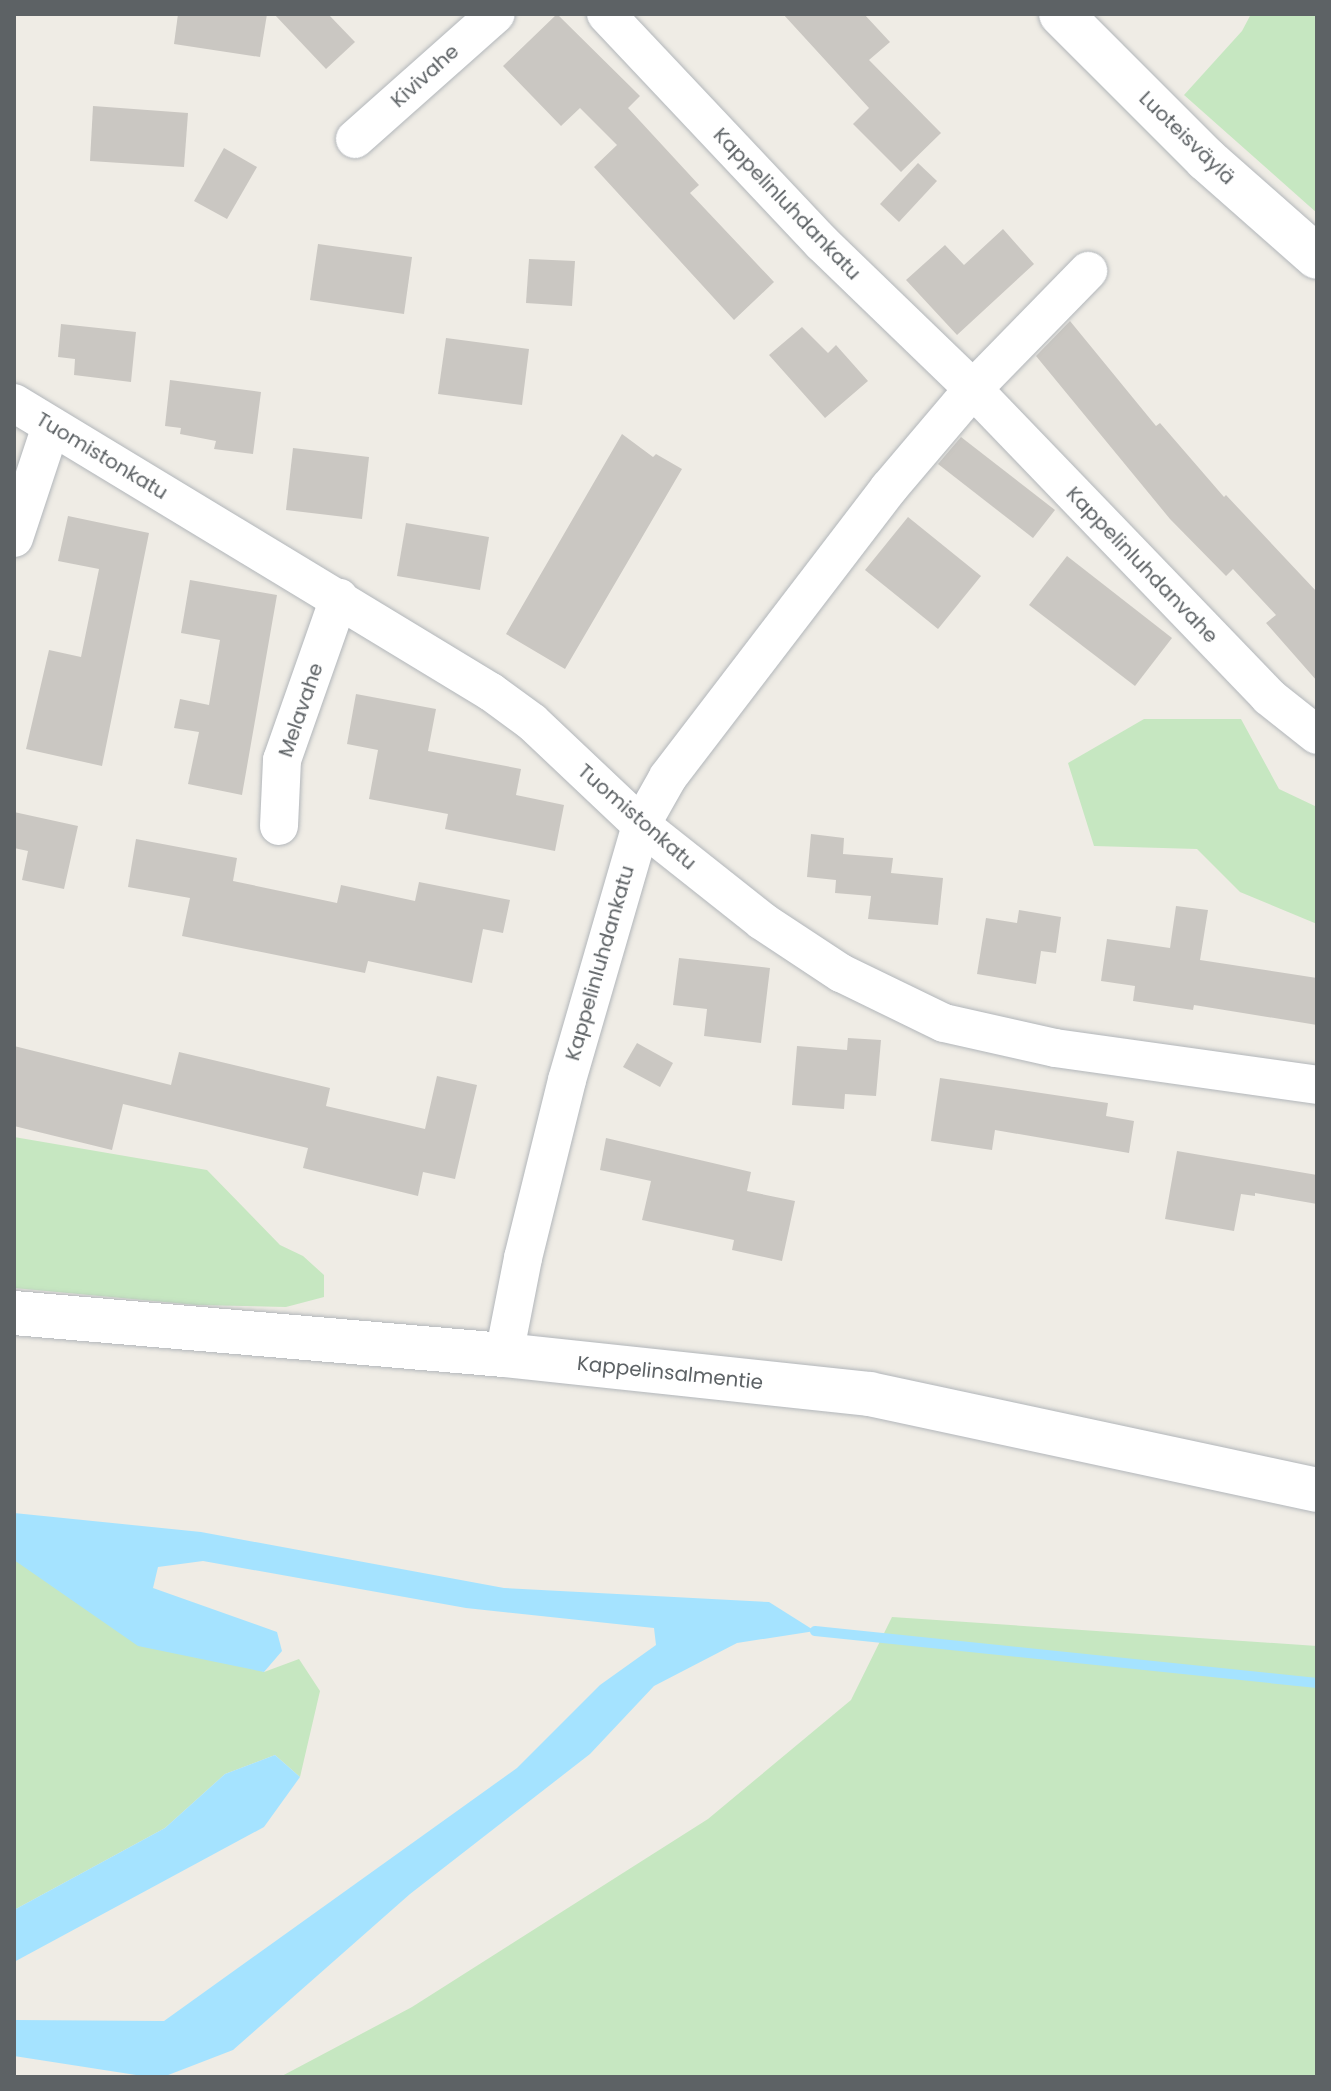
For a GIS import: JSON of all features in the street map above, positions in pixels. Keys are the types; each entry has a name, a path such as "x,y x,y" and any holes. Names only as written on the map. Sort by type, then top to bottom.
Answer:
{"street":[{"name":"Kivivahe","path":"355,139 496,14"},
{"name":"Kappelinluhdankatu","path":"606,14 822,243 973,389"},
{"name":"Luoteisväylä","path":"1061,14 1206,159 1317,257"},
{"name":"Kappelinluhdankatu","path":"504,1355 523,1258 567,1080 641,825 677,765 889,488 973,389 1088,271"},
{"name":"Kappelinluhdanvahe","path":"973,389 1269,697 1317,735"},
{"name":"Tuomistonkatu","path":"14,403 339,598 532,722 641,825 762,921 841,973 944,1023 1055,1048 1317,1085"},
{"path":"14,538 51,426"},
{"name":"Melavahe","path":"279,826 282,760 339,598"},
{"name":"Kappelinsalmentie","path":"14,1313 504,1355 870,1394 1317,1490"}],"green space":[{"path":"1251,14 1317,14 1317,213 1184,95 1242,31"},
{"path":"1144,719 1241,719 1279,789 1317,807 1317,924 1240,892 1197,849 1094,846 1068,763"},
{"path":"14,1137 207,1170 280,1245 303,1256 324,1275 324,1297 286,1307 196,1305 14,1288"},
{"path":"14,1560 264,1672 299,1659 320,1691 300,1777 275,1755 225,1774 165,1828 14,1910"},
{"path":"892,1617 1317,1646 1317,2077 280,2077 412,2007 708,1819 851,1700"}],"water":[{"path":"14,1513 201,1532 504,1588 769,1602 815,1631 737,1643 654,1686 590,1754 410,1894 233,2050 163,2077 149,2077 14,2056 14,2020 164,2021 517,1768 600,1685 656,1645 654,1628 466,1608 203,1561 158,1567 153,1588 277,1632 282,1651 264,1672 138,1646 14,1560"},
{"path":"275,1755 300,1777 264,1827 14,1962 14,1910 165,1828 225,1774"}],"building":[{"path":"178,14 267,14 260,57 174,44"},
{"path":"274,14 328,14 355,42 326,69"},
{"path":"557,14 640,96 628,108 699,185 690,193 774,282 734,320 594,167 617,145 580,108 561,126 503,66"},
{"path":"783,14 864,14 890,42 869,60 941,133 901,172 853,124 869,108"},
{"path":"93,106 188,113 184,167 90,161"},
{"path":"224,148 257,167 227,219 194,201"},
{"path":"918,163 937,181 899,222 880,204"},
{"path":"1003,229 1034,264 957,335 906,280 945,245 964,265"},
{"path":"318,244 412,257 404,314 310,300"},
{"path":"529,259 575,261 572,306 526,303"},
{"path":"1070,321 1156,426 1160,423 1224,497 1226,495 1317,592 1317,681 1266,623 1276,615 1233,569 1226,576 1170,519 1036,356"},
{"path":"61,324 136,332 131,382 74,375 75,359 58,357"},
{"path":"802,327 828,353 836,345 868,381 825,418 769,355"},
{"path":"446,338 529,349 522,405 438,394"},
{"path":"170,380 261,392 253,454 214,449 216,441 180,434 181,428 165,426"},
{"path":"622,434 653,457 656,454 682,469 565,669 506,634"},
{"path":"961,437 1055,510 1033,538 938,464"},
{"path":"293,448 369,457 362,519 286,510"},
{"path":"68,516 149,533 102,766 26,749 49,650 81,657 99,569 58,561"},
{"path":"908,517 981,576 938,629 865,570"},
{"path":"406,523 489,537 480,590 397,576"},
{"path":"1067,556 1172,638 1135,686 1029,605"},
{"path":"190,580 277,595 242,795 188,784 199,732 174,728 180,699 209,705 220,640 181,633"},
{"path":"356,694 436,709 428,751 521,769 516,795 564,805 555,851 445,829 448,814 369,799 378,750 347,744"},
{"path":"14,812 78,826 64,889 22,880 28,851 14,848"},
{"path":"811,834 844,838 843,854 893,858 891,873 943,878 938,925 868,919 871,896 835,893 836,880 807,877"},
{"path":"136,839 237,858 233,881 337,903 341,885 415,901 419,882 510,900 503,933 483,929 472,983 368,961 365,973 182,936 190,898 128,887"},
{"path":"1176,906 1208,910 1200,960 1317,978 1317,1025 1194,1005 1193,1010 1133,1001 1135,986 1101,981 1107,939 1170,948"},
{"path":"1019,910 1061,917 1056,953 1041,951 1036,984 977,974 986,918 1017,923"},
{"path":"679,958 770,968 761,1043 704,1036 707,1009 673,1005"},
{"path":"848,1038 881,1040 876,1096 845,1094 844,1109 792,1105 797,1046 847,1050"},
{"path":"637,1043 673,1063 660,1087 623,1067"},
{"path":"14,1046 171,1085 179,1052 330,1088 326,1106 425,1129 437,1076 477,1085 455,1179 423,1172 418,1196 303,1168 308,1148 123,1104 112,1150 14,1126"},
{"path":"940,1078 1108,1103 1106,1116 1134,1121 1129,1153 995,1130 992,1150 931,1141"},
{"path":"606,1138 751,1172 747,1191 795,1201 782,1261 732,1250 734,1240 642,1220 651,1181 600,1170"},
{"path":"1177,1151 1317,1175 1317,1204 1255,1193 1255,1196 1241,1194 1234,1231 1165,1219"}],"waterway":[{"path":"815,1631 1317,1683"}]}
